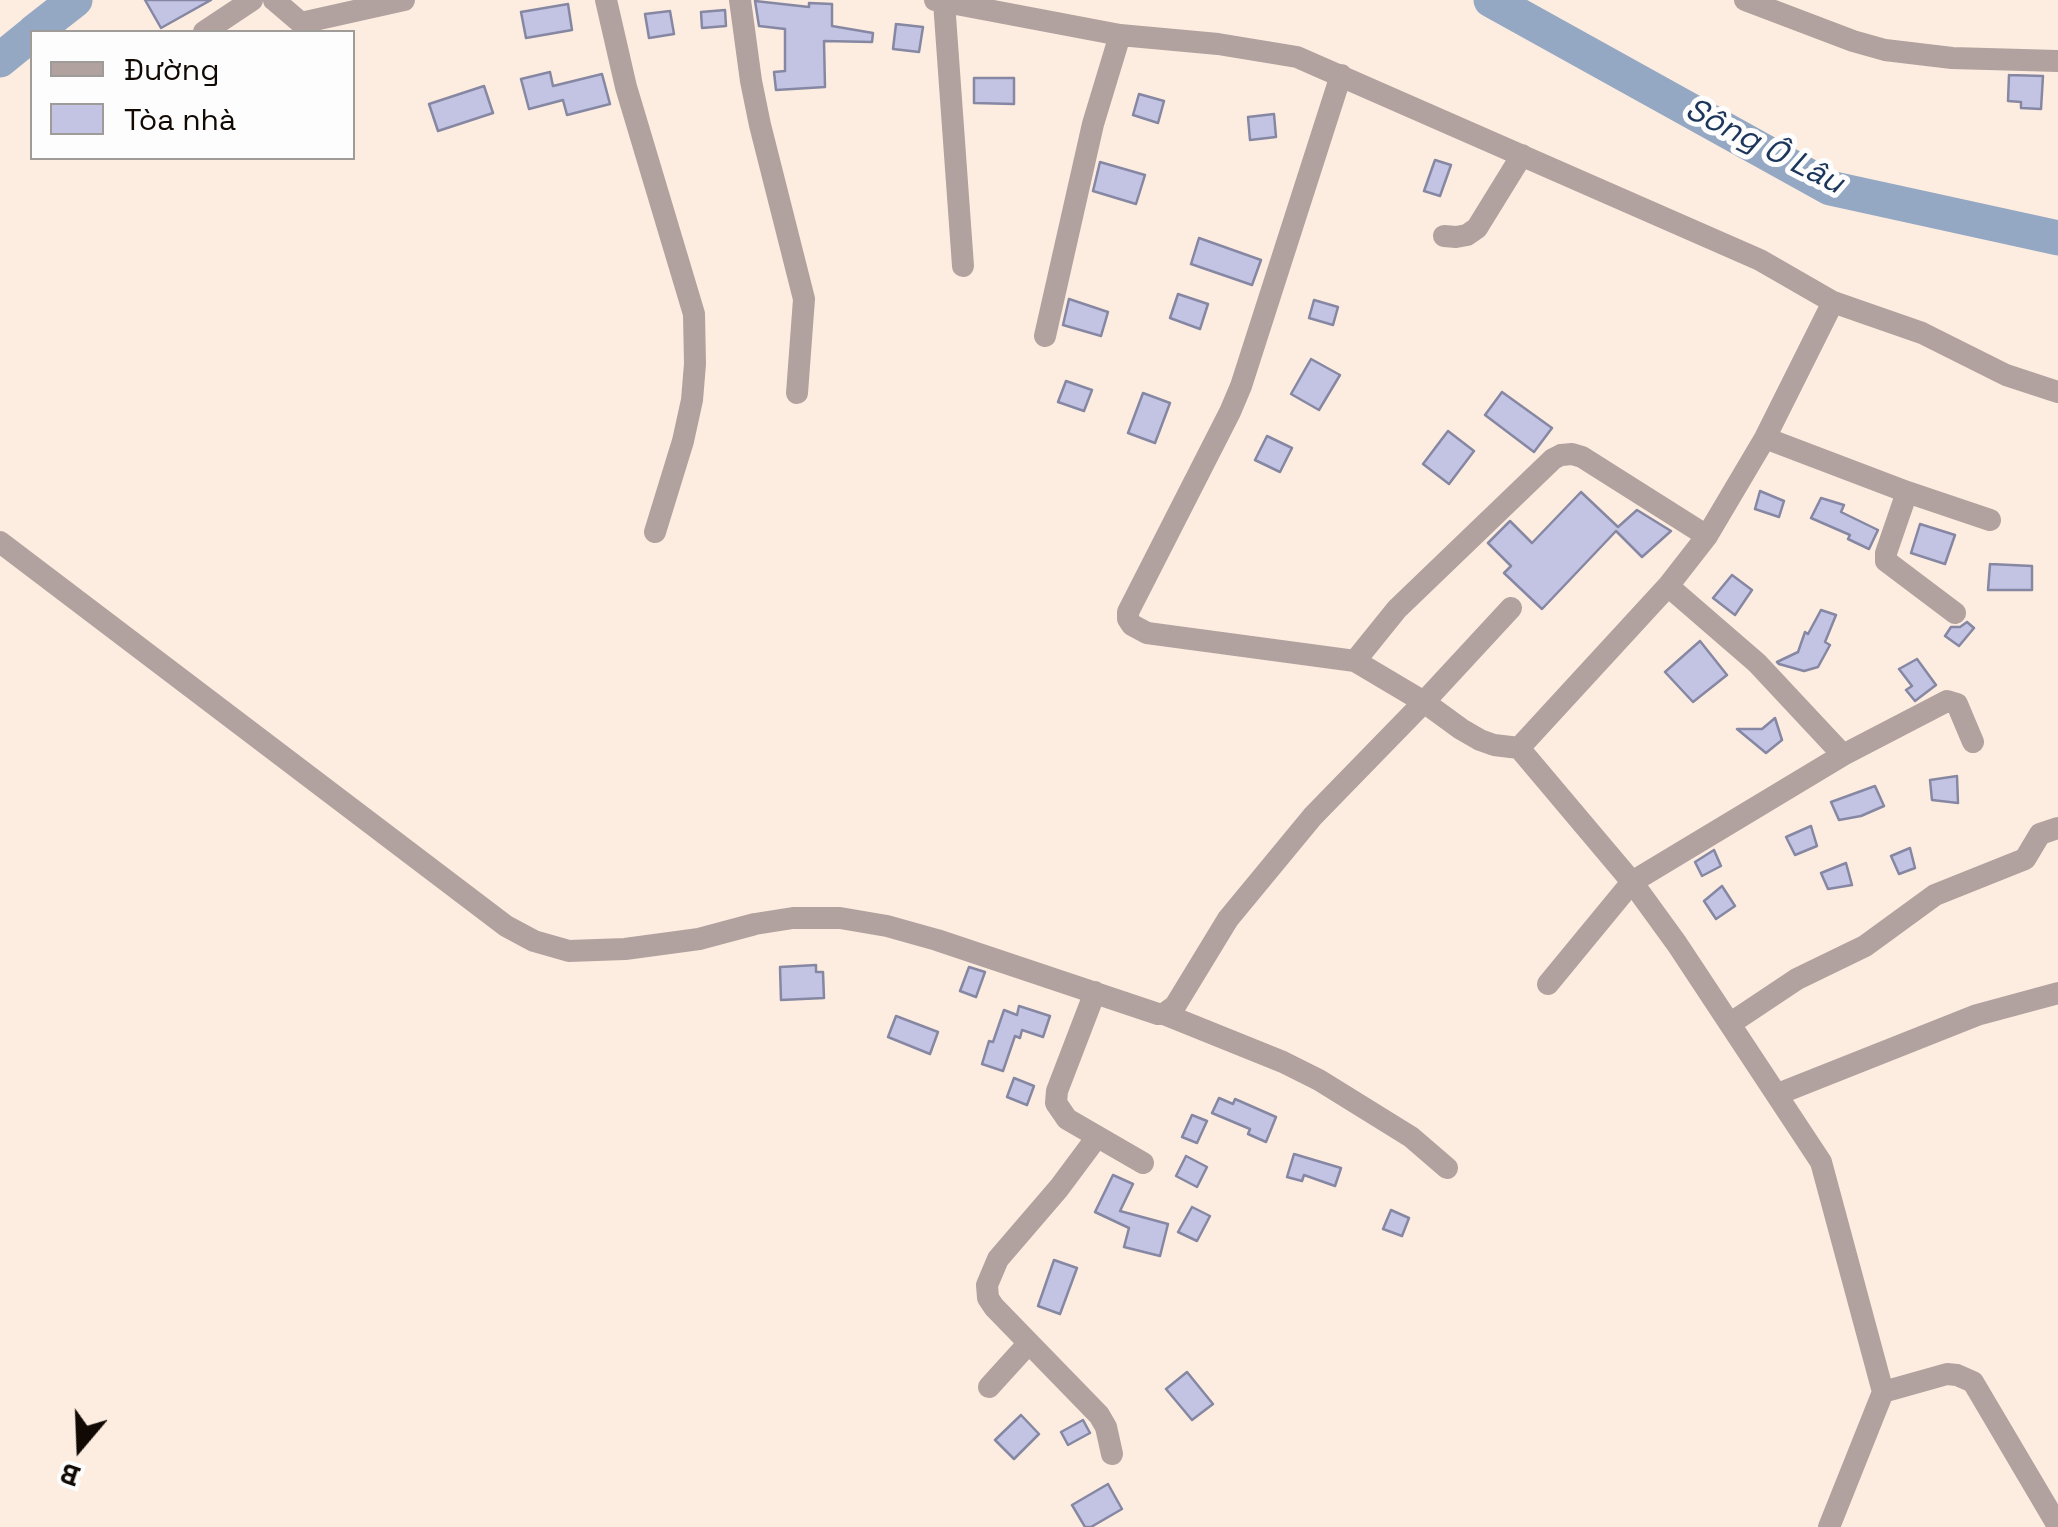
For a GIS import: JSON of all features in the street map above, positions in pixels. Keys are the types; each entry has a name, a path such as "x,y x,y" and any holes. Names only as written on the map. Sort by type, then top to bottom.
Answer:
{"street":[{"path":"207,30 252,0"},
{"path":"274,0 301,23 404,0"},
{"path":"606,0 631,104 694,314 692,400 655,532"},
{"path":"740,0 750,80 804,298 797,393"},
{"path":"1745,0 1778,7 1853,41 1885,50 1952,58 2058,61"},
{"path":"963,266 940,1 1120,35 1218,44 1297,57 1760,260 1833,302 1922,333 2006,375 2058,392"},
{"path":"1046,336 1093,124 1120,35"},
{"path":"1340,75 1241,386 1128,612 1128,619 1146,633 1355,661 1480,740 1520,748 1632,882 1731,1023 1820,1162 1883,1392 1829,1527"},
{"path":"1444,236 1467,235 1477,228 1522,155"},
{"path":"1520,748 1668,586 1707,536 1764,438 1833,302"},
{"path":"1764,438 1990,520"},
{"path":"1355,661 1397,609 1553,459 1562,455 1582,457 1707,536"},
{"path":"1907,492 1886,561 1955,613"},
{"path":"0,542 506,926 534,941 569,951 625,949 698,939 794,918 840,918 887,926 1164,1014 1283,1062 1411,1137 1447,1168"},
{"path":"1668,586 1757,663 1842,754"},
{"path":"1164,1014 1175,1006 1228,918 1313,816 1511,608"},
{"path":"1548,984 1632,882 1842,754 1947,700 1957,704 1973,742"},
{"path":"1731,1023 1797,980 1864,946 1935,894 2024,859 2040,834 2058,828"},
{"path":"1095,992 1057,1091 1056,1103 1067,1119 1143,1163"},
{"path":"1778,1094 1977,1015 2058,992"},
{"path":"1097,1137 998,1258 991,1271 988,1298 1091,1404 1106,1427 1112,1454"},
{"path":"989,1387 1029,1343"},
{"path":"1883,1392 1948,1374 1973,1382 2058,1526"}],"building":[{"path":"145,0 211,0 161,28"},
{"path":"755,1 809,7 809,3 832,4 832,26 873,33 872,42 824,41 825,87 776,90 774,72 785,71 785,29 759,26"},
{"path":"568,4 572,30 526,38 521,12"},
{"path":"725,10 726,26 702,28 701,12"},
{"path":"670,11 674,34 649,38 645,14"},
{"path":"896,24 923,27 919,52 893,49"},
{"path":"550,72 553,86 602,74 610,104 567,115 563,100 529,109 521,79"},
{"path":"2009,75 2043,76 2041,109 2021,108 2021,102 2008,101"},
{"path":"974,78 1014,78 1014,104 974,103"},
{"path":"484,86 493,113 438,131 429,104"},
{"path":"1139,94 1164,101 1158,123 1133,115"},
{"path":"1274,114 1276,137 1250,140 1248,117"},
{"path":"1435,160 1451,165 1440,196 1424,191"},
{"path":"1100,162 1145,175 1136,204 1093,191"},
{"path":"1199,238 1261,260 1252,285 1191,264"},
{"path":"1178,294 1208,304 1200,329 1170,318"},
{"path":"1069,299 1108,312 1101,336 1063,325"},
{"path":"1314,300 1338,307 1333,325 1309,318"},
{"path":"1311,359 1340,375 1319,410 1291,394"},
{"path":"1066,381 1092,390 1084,411 1058,402"},
{"path":"1502,392 1552,428 1534,452 1485,415"},
{"path":"1143,393 1170,403 1155,443 1128,433"},
{"path":"1448,431 1474,451 1449,484 1423,464"},
{"path":"1267,436 1292,448 1280,472 1255,460"},
{"path":"1760,491 1784,501 1779,517 1755,509"},
{"path":"1581,492 1618,527 1637,510 1671,531 1642,557 1616,531 1542,609 1504,573 1511,566 1488,543 1510,521 1532,543"},
{"path":"1821,498 1844,505 1841,512 1878,530 1869,549 1848,539 1850,535 1811,518"},
{"path":"1920,524 1955,535 1945,564 1911,553"},
{"path":"1990,564 2032,566 2032,590 1988,590"},
{"path":"1732,575 1752,590 1735,615 1713,598"},
{"path":"1821,610 1836,615 1825,642 1830,645 1818,667 1804,671 1779,664 1798,652 1805,632 1808,634"},
{"path":"1967,622 1974,628 1959,646 1945,636 1951,627"},
{"path":"1700,641 1727,675 1693,702 1665,672"},
{"path":"1917,659 1936,685 1915,701 1906,690 1912,686 1899,669"},
{"path":"1775,718 1782,740 1766,753 1737,729 1762,729"},
{"path":"1957,776 1958,803 1932,800 1930,780"},
{"path":"1875,786 1884,806 1839,820 1831,802"},
{"path":"1811,826 1817,846 1795,855 1786,837"},
{"path":"1910,848 1915,868 1899,874 1891,856"},
{"path":"1714,850 1721,866 1702,876 1695,862"},
{"path":"1846,863 1852,885 1828,889 1821,873"},
{"path":"1722,886 1735,906 1716,919 1704,901"},
{"path":"816,965 816,972 823,972 824,998 781,1000 780,967"},
{"path":"969,967 985,972 976,997 960,991"},
{"path":"1019,1006 1050,1016 1043,1037 1022,1030 1020,1038 1015,1036 1003,1071 982,1064 1004,1010 1017,1015"},
{"path":"896,1016 938,1032 930,1054 888,1037"},
{"path":"1014,1078 1034,1086 1027,1105 1007,1097"},
{"path":"1219,1098 1233,1104 1235,1099 1276,1117 1266,1142 1248,1134 1250,1129 1212,1113"},
{"path":"1192,1115 1207,1121 1197,1143 1182,1137"},
{"path":"1294,1154 1341,1168 1335,1186 1304,1175 1302,1181 1287,1177"},
{"path":"1186,1156 1207,1167 1197,1187 1176,1176"},
{"path":"1113,1175 1133,1184 1120,1211 1168,1224 1160,1256 1124,1247 1129,1228 1095,1212"},
{"path":"1192,1207 1210,1216 1197,1241 1178,1232"},
{"path":"1391,1210 1409,1218 1402,1236 1383,1229"},
{"path":"1054,1260 1077,1268 1060,1314 1038,1306"},
{"path":"1187,1372 1213,1404 1192,1420 1166,1389"},
{"path":"1021,1415 1039,1434 1014,1459 995,1440"},
{"path":"1083,1420 1090,1433 1068,1445 1061,1432"},
{"path":"1108,1484 1122,1509 1085,1527 1072,1505"}],"waterway":[{"name":"Sông Ô Lâu","path":"37,30 75,0"},
{"name":"Sông Ô Lâu","path":"1491,0 1830,188 2058,238"},
{"name":"Sông Ô Lâu","path":"0,60 30,36"}]}
